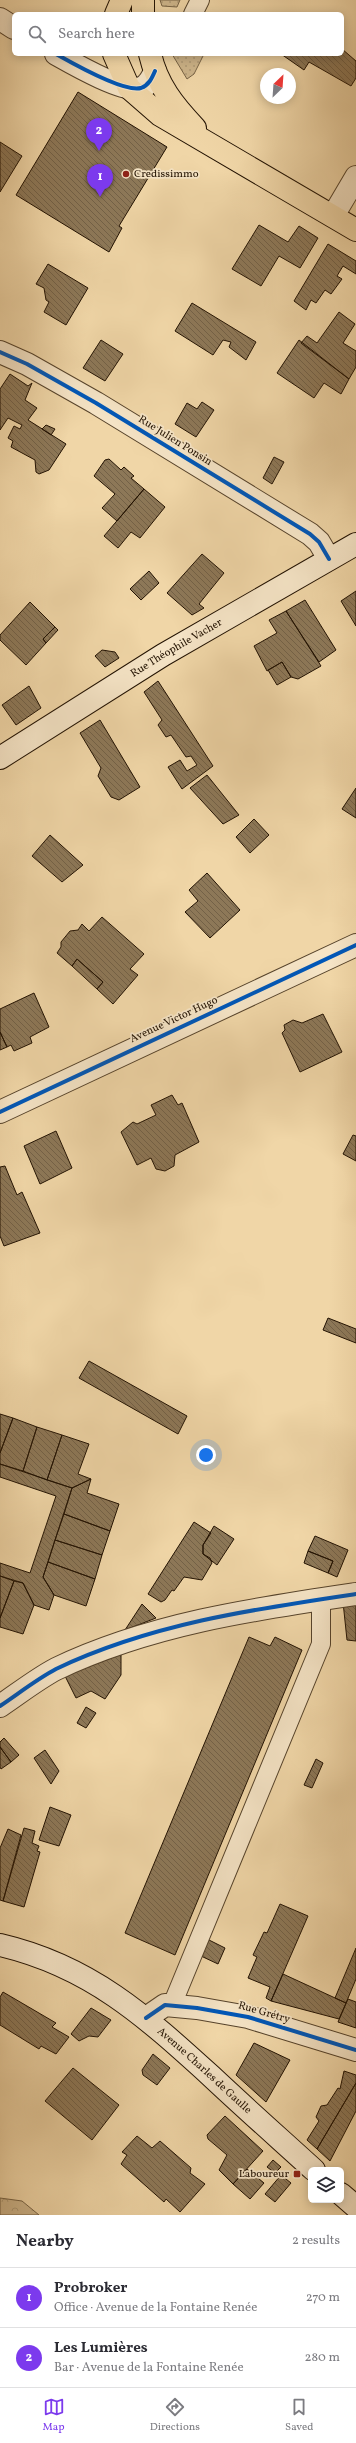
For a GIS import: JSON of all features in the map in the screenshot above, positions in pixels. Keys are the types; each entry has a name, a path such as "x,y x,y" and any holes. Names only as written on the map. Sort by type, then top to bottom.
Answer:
{"main road":[{"path":"117,12 122,0"},
{"path":"143,0 143,12"},
{"path":"115,56 129,88 176,126 223,150 356,230"},
{"path":"150,62 175,106 196,128 223,150"}],"street":[{"path":"0,16 12,19"},
{"path":"0,19 12,27"},
{"path":"60,56 92,73 129,88 141,88 149,83 150,62"},
{"path":"333,216 356,177"},
{"name":"Rue Julien Ponsin","path":"0,352 27,364 96,403 310,534 319,542 329,558"},
{"name":"Rue Théophile Vacher","path":"0,758 163,655 329,558 356,544"},
{"name":"Avenue Victor Hugo","path":"0,1112 356,945"},
{"path":"0,1706 55,1670 118,1644 185,1624 356,1594"},
{"name":"Avenue Charles de Gaulle","path":"0,1945 73,1970 120,1998 146,2018 311,2167"},
{"name":"Rue Grétry","path":"146,2018 160,2007 172,2005 248,2017 356,2050"},
{"path":"344,2197 356,2207"}],"lane":[{"path":"194,12 200,0"},
{"path":"172,2005 321,1644 321,1600"}],"green space":[{"path":"160,0 180,0 177,7 162,6"},
{"path":"173,56 203,56 194,74 187,79"},
{"path":"0,2198 22,2201 39,2215 0,2215"}],"building":[{"path":"344,51 356,61 356,78 351,86 309,62 304,70 284,56 344,56"},
{"path":"78,92 167,147 119,226 122,228 109,252 16,195"},
{"path":"0,142 22,156 0,192"},
{"path":"259,225 288,242 299,226 318,238 300,268 279,256 261,286 232,269"},
{"path":"328,244 356,261 356,274 343,266 337,276 342,279 331,294 325,290 316,303 311,300 306,310 294,301"},
{"path":"48,264 88,288 66,325 44,312 49,302 46,300 44,288 36,284"},
{"path":"192,303 256,342 246,360 229,347 231,342 223,340 213,355 175,331"},
{"path":"339,312 355,324 343,343 356,351 356,367 349,379 301,343 307,336 317,343"},
{"path":"101,340 123,354 105,381 83,368"},
{"path":"299,340 349,379 341,394 324,383 314,398 277,373"},
{"path":"10,374 28,386 32,383 25,400 37,408 28,420 66,444 49,470 39,474 36,472 35,460 11,447 13,441 8,438 14,426 20,429 22,425 8,418 0,430 0,389"},
{"path":"202,402 214,410 196,437 175,424 187,403 197,409"},
{"path":"46,425 55,429 51,435 42,429"},
{"path":"274,457 284,462 272,484 263,478"},
{"path":"109,459 121,470 124,467 134,476 131,478 144,489 117,521 102,508 115,494 94,476 105,460"},
{"path":"144,489 165,507 140,538 131,532 118,548 104,536"},
{"path":"202,554 224,573 199,604 204,608 192,615 167,593"},
{"path":"149,571 159,583 141,600 130,589"},
{"path":"356,591 356,626 341,601"},
{"path":"305,600 336,650 319,662 286,611"},
{"path":"30,602 55,627 43,639 46,643 26,665 0,640 0,635"},
{"path":"286,611 321,666 298,679 291,677 282,662 267,671 254,646 277,633 269,620"},
{"path":"55,627 58,630 46,643 43,639"},
{"path":"102,650 115,652 119,658 105,667 95,656"},
{"path":"282,662 291,677 277,685 268,670"},
{"path":"158,681 213,766 182,789 168,767 180,760 187,771 197,765 191,756 186,757 171,735 166,737 158,725 162,720 144,692"},
{"path":"29,686 41,708 16,725 2,705"},
{"path":"100,720 140,787 119,800 111,797 98,776 101,768 80,733"},
{"path":"207,775 239,815 223,824 190,788"},
{"path":"356,788 356,818 342,809"},
{"path":"254,819 269,835 250,853 236,837"},
{"path":"50,835 83,865 62,882 32,856"},
{"path":"207,873 240,910 210,938 185,912 198,901 189,890"},
{"path":"102,917 144,954 130,969 138,975 113,1004 97,989 103,982 77,959 72,966 57,953 61,947 61,942 70,931 78,930 82,924 89,931"},
{"path":"77,959 103,982 97,989 72,966"},
{"path":"34,993 49,1027 30,1037 32,1043 14,1051 11,1045 7,1047 0,1032 0,1009"},
{"path":"323,1014 342,1052 300,1072 282,1033 285,1030 284,1025 293,1020 302,1023"},
{"path":"0,1032 7,1047 0,1050"},
{"path":"172,1095 178,1105 182,1103 199,1142 175,1155 174,1166 165,1171 156,1169 151,1158 137,1165 121,1132 133,1122 137,1124 156,1115 151,1105"},
{"path":"56,1131 72,1168 40,1184 24,1146"},
{"path":"353,1135 356,1136 356,1161 343,1154"},
{"path":"5,1166 17,1195 22,1192 40,1233 4,1246 0,1236 0,1167"},
{"path":"328,1318 356,1329 356,1343 323,1330"},
{"path":"89,1361 187,1416 178,1434 79,1378"},
{"path":"0,1414 13,1418 0,1453"},
{"path":"13,1418 37,1427 23,1471 0,1464 0,1453"},
{"path":"37,1427 62,1435 47,1480 23,1471"},
{"path":"62,1435 89,1444 78,1474 91,1479 72,1488 47,1480"},
{"path":"0,1464 72,1488 43,1577 54,1595 49,1610 34,1605 23,1583 0,1576 0,1563 30,1573 56,1496 0,1477"},
{"path":"91,1479 87,1493 119,1504 110,1531 64,1514 72,1488"},
{"path":"64,1514 110,1531 102,1555 55,1540"},
{"path":"194,1522 211,1533 203,1545 203,1554 210,1558 212,1563 202,1580 184,1577 174,1591 172,1590 165,1600 161,1602 148,1594"},
{"path":"214,1526 234,1539 217,1565 203,1554 203,1545"},
{"path":"315,1536 348,1550 337,1577 328,1573 333,1561 308,1551"},
{"path":"55,1540 102,1555 95,1579 48,1562"},
{"path":"308,1551 333,1561 328,1573 304,1563"},
{"path":"48,1562 95,1579 86,1606 54,1595 43,1577"},
{"path":"0,1576 14,1581 0,1618"},
{"path":"14,1581 23,1583 34,1605 23,1634 0,1627 0,1618"},
{"path":"356,1601 356,1641 347,1640 343,1602"},
{"path":"142,1604 156,1618 125,1630"},
{"path":"249,1637 270,1646 275,1637 302,1650 175,1955 125,1933"},
{"path":"121,1654 121,1675 105,1699 91,1691 76,1698 65,1676"},
{"path":"86,1707 96,1713 86,1728 77,1723"},
{"path":"4,1738 19,1755 11,1762 0,1747 0,1742"},
{"path":"0,1747 11,1762 1,1769 0,1767"},
{"path":"45,1750 59,1771 51,1784 34,1758"},
{"path":"316,1759 323,1763 312,1788 304,1785"},
{"path":"50,1807 71,1815 59,1846 39,1840"},
{"path":"24,1828 35,1831 32,1843 39,1846 37,1851 40,1852 24,1907 3,1901"},
{"path":"8,1829 21,1835 3,1901 0,1900 0,1848"},
{"path":"280,1904 308,1916 271,2001 266,1998 270,1987 248,1978 257,1957 253,1955 264,1932 267,1933"},
{"path":"207,1939 225,1948 218,1964 201,1956"},
{"path":"356,1948 356,1979 346,2003 335,1998"},
{"path":"283,1974 346,2003 339,2019 271,2001"},
{"path":"3,1992 56,2023 52,2027 69,2037 56,2054 41,2046 39,2049 0,2025 0,1997"},
{"path":"348,1999 356,2002 356,2028 338,2022"},
{"path":"91,2008 111,2020 98,2037 89,2036 79,2041 71,2034"},
{"path":"254,2043 290,2060 266,2102 236,2075"},
{"path":"153,2054 170,2068 157,2085 143,2075 142,2070"},
{"path":"73,2068 119,2105 92,2140 45,2101"},
{"path":"344,2071 356,2075 356,2083 317,2149 307,2140 319,2121 316,2117 321,2106 327,2105 338,2088 340,2089"},
{"path":"356,2083 356,2111 330,2161 317,2149"},
{"path":"225,2116 263,2151 233,2184 219,2170 227,2155 208,2139 207,2135"},
{"path":"137,2136 152,2148 160,2141 191,2168 190,2173 205,2184 180,2212 166,2199 164,2202 121,2164 127,2155 122,2152"},
{"path":"273,2160 281,2167 275,2173 267,2167"},
{"path":"247,2169 264,2183 250,2199 233,2184"},
{"path":"281,2175 291,2183 275,2202 265,2194"}],"cycle path":[{"path":"60,56 111,82 133,88 141,88 146,85 155,71"},
{"path":"0,352 27,364 96,403 310,534 319,542 329,559"},
{"path":"0,1112 356,945"},
{"path":"0,1706 56,1669 92,1653 128,1640 165,1629 241,1612 356,1594"},
{"path":"146,2018 165,2005 197,2008 248,2017 356,2050"}],"place":[{"name":"Les Lumières","path":"99,151"},
{"name":"Credissimmo","path":"126,174"},
{"name":"Probroker","path":"100,197"},
{"name":"Laboureur","path":"297,2174"}]}
